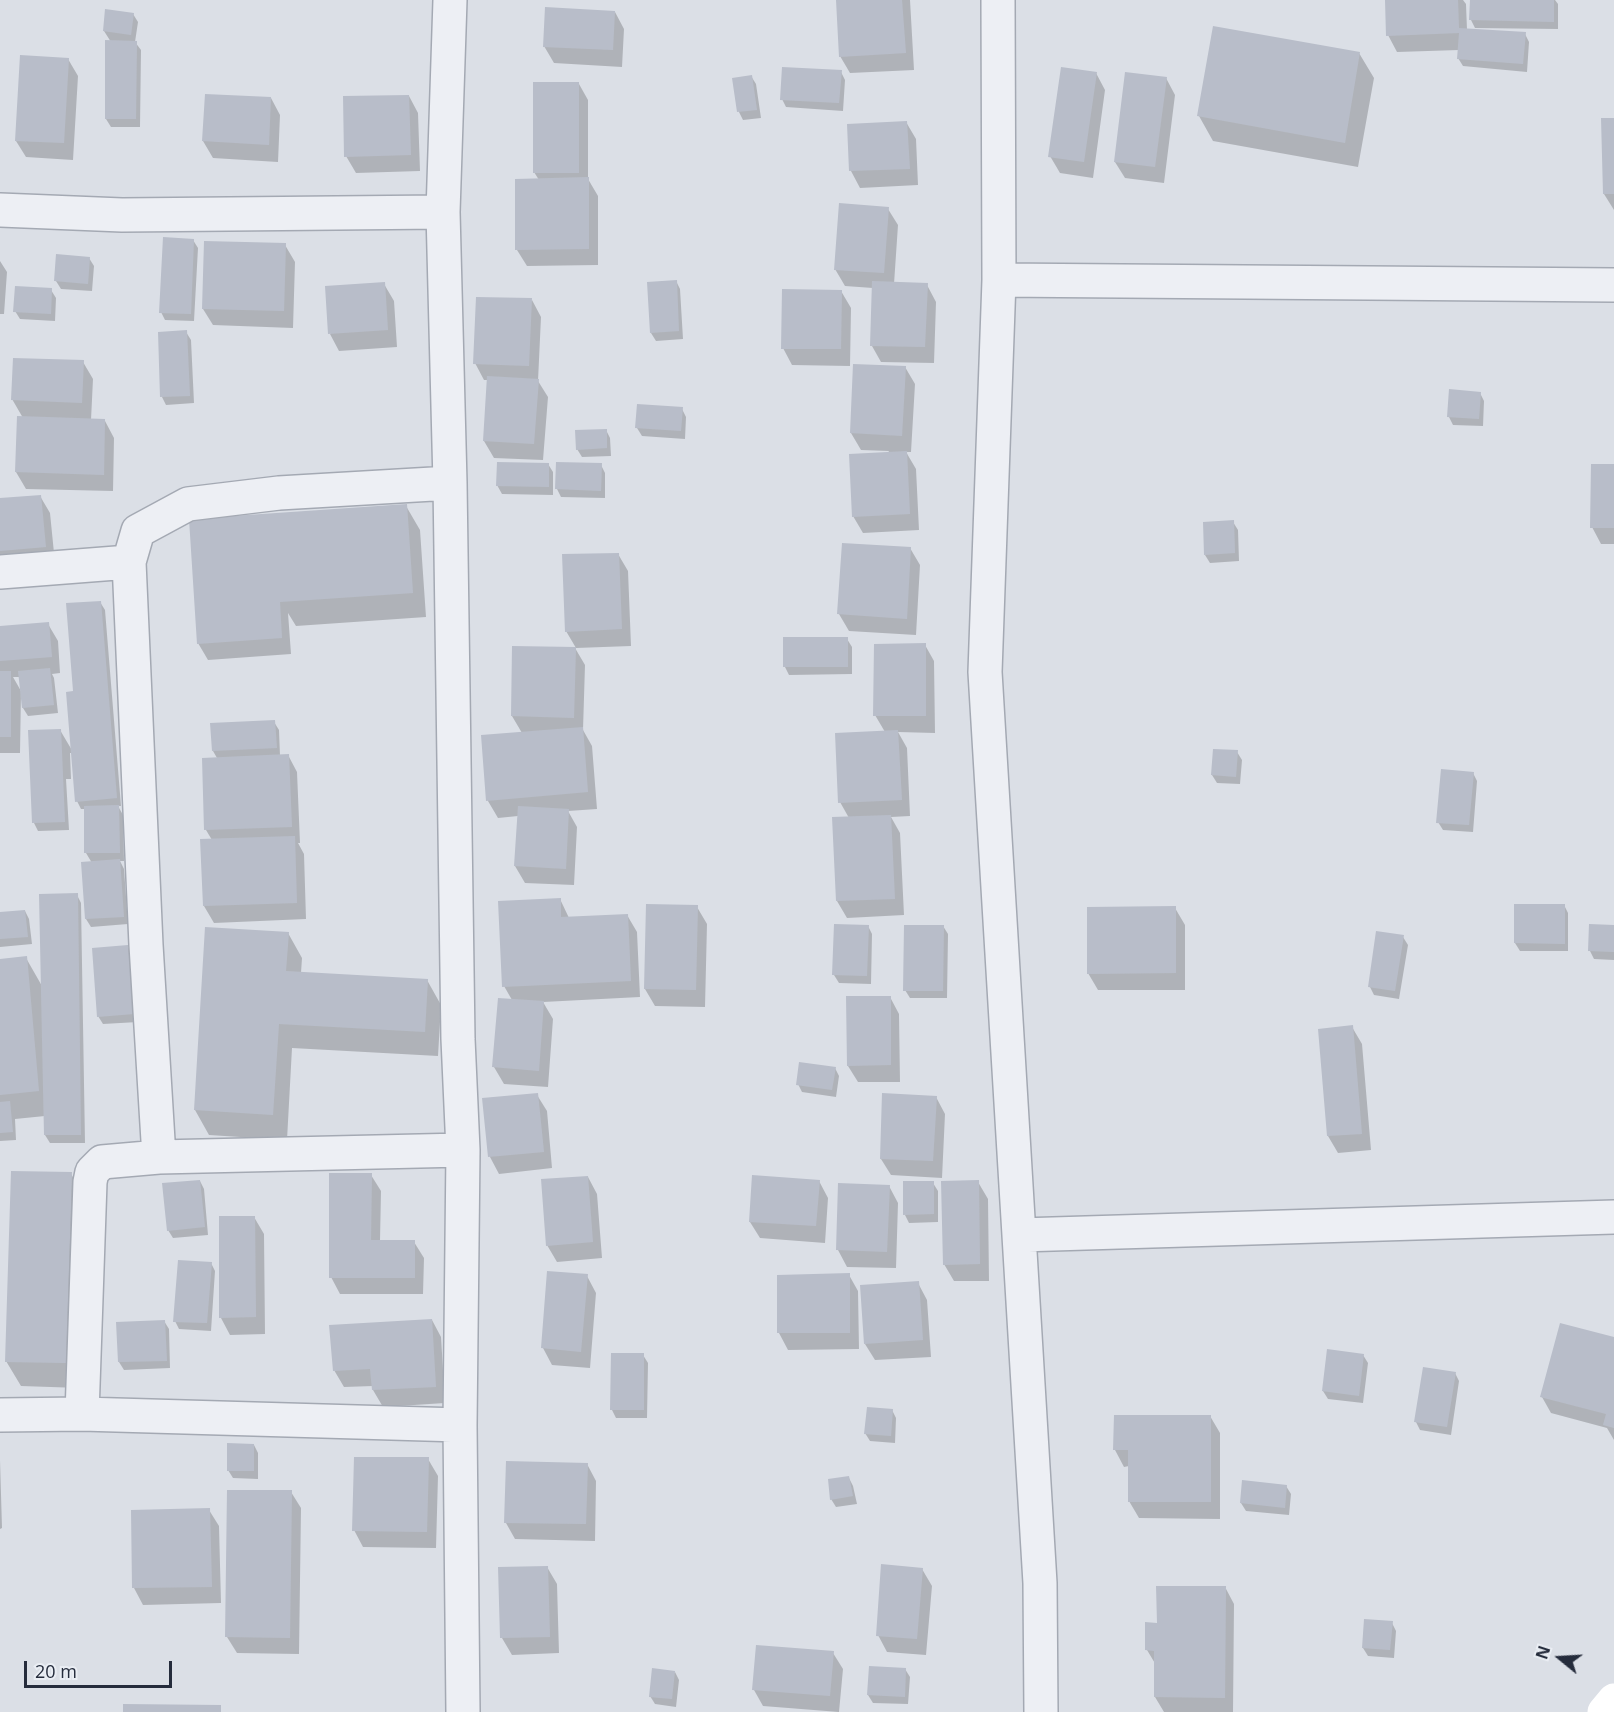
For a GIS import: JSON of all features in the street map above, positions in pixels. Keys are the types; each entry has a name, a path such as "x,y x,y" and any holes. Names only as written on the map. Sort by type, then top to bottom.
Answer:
{"main road":[{"path":"1604,1712 1614,1700"}],"street":[{"path":"450,0 443,212 450,483 458,1027 463,1150 460,1425 463,1712"},
{"path":"998,0 999,280 985,672 1040,1583 1041,1712"},
{"path":"0,210 122,215 443,212"},
{"path":"999,280 1614,285"},
{"path":"159,1157 146,945 129,562 138,531 188,504 279,493 450,483"},
{"path":"0,573 129,562"},
{"path":"82,1414 90,1182 92,1172 102,1162 159,1157 463,1150"},
{"path":"1020,1235 1614,1217"},
{"path":"0,1415 82,1414 460,1425"}],"building":[{"path":"836,0 902,0 906,53 839,57"},
{"path":"1385,0 1458,0 1459,28 1526,32 1523,64 1457,59 1459,33 1386,36"},
{"path":"1470,0 1554,0 1554,22 1469,20"},
{"path":"545,7 615,11 613,50 543,47"},
{"path":"105,9 134,13 131,35 103,31"},
{"path":"1213,26 1360,52 1345,143 1197,116"},
{"path":"105,40 137,41 136,119 105,119"},
{"path":"20,55 69,58 64,143 15,141"},
{"path":"782,67 842,70 839,103 780,100"},
{"path":"1061,67 1097,72 1084,162 1048,157"},
{"path":"1125,72 1167,77 1155,167 1114,162"},
{"path":"752,75 757,110 737,112 732,78"},
{"path":"533,82 579,82 579,173 533,173"},
{"path":"205,94 271,97 269,145 202,141"},
{"path":"409,95 411,155 344,157 343,96"},
{"path":"1601,118 1614,118 1614,194 1603,194"},
{"path":"907,121 910,169 849,171 847,124"},
{"path":"589,177 589,249 515,250 515,179"},
{"path":"839,203 889,207 884,273 834,270"},
{"path":"163,237 194,239 191,314 159,313"},
{"path":"204,241 286,243 284,311 202,309"},
{"path":"56,254 90,257 88,284 54,281"},
{"path":"677,280 679,331 650,333 647,282"},
{"path":"872,281 928,283 925,347 870,346"},
{"path":"385,282 388,330 328,334 325,286"},
{"path":"15,286 52,288 51,314 13,312"},
{"path":"782,289 842,290 841,349 781,349"},
{"path":"476,297 532,298 529,366 473,364"},
{"path":"187,330 190,396 160,397 158,332"},
{"path":"13,358 84,360 82,403 11,400"},
{"path":"853,364 906,366 902,436 850,433"},
{"path":"487,376 539,379 534,444 483,441"},
{"path":"1449,389 1481,392 1479,419 1447,417"},
{"path":"637,404 683,407 681,431 635,428"},
{"path":"17,416 105,419 104,475 15,472"},
{"path":"607,429 607,448 576,450 575,430"},
{"path":"907,451 910,514 852,517 849,454"},
{"path":"497,462 549,463 549,487 496,486"},
{"path":"556,462 602,463 601,491 555,489"},
{"path":"1591,464 1614,464 1614,528 1590,528"},
{"path":"41,495 46,547 0,551 0,498"},
{"path":"407,504 413,593 280,602 282,638 197,644 189,519"},
{"path":"1234,520 1235,553 1204,555 1203,522"},
{"path":"842,543 911,547 907,619 837,614"},
{"path":"619,553 622,629 565,632 562,554"},
{"path":"101,601 117,798 75,802 66,692 73,691 66,603"},
{"path":"49,622 52,657 0,661 0,626"},
{"path":"783,637 848,637 848,667 783,667"},
{"path":"926,643 926,716 873,716 874,644"},
{"path":"512,646 576,647 574,718 511,716"},
{"path":"50,668 54,705 22,708 18,671"},
{"path":"0,671 11,671 11,737 0,737"},
{"path":"275,720 277,748 212,751 210,723"},
{"path":"583,727 588,792 486,801 481,735"},
{"path":"61,729 65,822 32,823 28,730"},
{"path":"898,730 902,800 838,803 835,733"},
{"path":"1213,749 1238,750 1236,777 1211,775"},
{"path":"289,754 292,827 204,830 202,758"},
{"path":"1441,769 1474,772 1469,825 1436,823"},
{"path":"119,805 120,853 84,853 84,806"},
{"path":"518,806 569,809 566,869 514,866"},
{"path":"891,815 895,899 836,901 832,817"},
{"path":"295,836 297,903 203,906 200,839"},
{"path":"120,859 124,917 85,919 81,862"},
{"path":"78,893 81,1135 44,1135 39,894"},
{"path":"561,898 561,917 628,914 631,981 502,987 498,901"},
{"path":"646,904 698,905 696,990 644,989"},
{"path":"1514,904 1565,904 1565,944 1514,943"},
{"path":"1176,906 1176,973 1087,974 1087,907"},
{"path":"25,910 28,937 0,939 0,912"},
{"path":"834,924 869,925 867,976 832,975"},
{"path":"1589,924 1614,925 1614,952 1588,951"},
{"path":"904,925 944,925 943,991 903,991"},
{"path":"205,927 289,932 286,971 428,979 425,1032 279,1024 273,1115 194,1110"},
{"path":"1376,931 1404,935 1395,991 1368,987"},
{"path":"128,945 134,1014 97,1017 92,948"},
{"path":"27,956 39,1091 0,1095 0,959"},
{"path":"846,996 891,996 891,1065 847,1066"},
{"path":"498,998 544,1001 539,1071 492,1067"},
{"path":"1353,1025 1362,1134 1327,1136 1318,1029"},
{"path":"799,1062 836,1067 832,1090 796,1085"},
{"path":"538,1093 544,1152 488,1157 482,1098"},
{"path":"882,1093 937,1096 933,1161 880,1159"},
{"path":"10,1101 13,1132 0,1133 0,1102"},
{"path":"11,1171 72,1172 66,1363 5,1362"},
{"path":"329,1173 372,1173 371,1240 415,1240 415,1278 329,1278"},
{"path":"752,1175 820,1180 816,1226 749,1222"},
{"path":"588,1176 593,1242 546,1246 541,1179"},
{"path":"200,1180 205,1227 167,1231 162,1183"},
{"path":"979,1180 980,1264 943,1265 941,1181"},
{"path":"903,1181 934,1181 934,1214 903,1215"},
{"path":"838,1183 890,1185 887,1252 836,1250"},
{"path":"219,1216 255,1216 256,1317 219,1318"},
{"path":"178,1260 212,1262 207,1323 173,1322"},
{"path":"547,1271 588,1274 581,1352 541,1348"},
{"path":"850,1273 850,1333 777,1333 777,1275"},
{"path":"919,1281 923,1340 864,1344 860,1285"},
{"path":"432,1319 436,1387 372,1390 370,1369 333,1371 329,1325"},
{"path":"165,1320 167,1361 118,1362 116,1322"},
{"path":"1560,1323 1614,1337 1614,1428 1603,1425 1606,1414 1540,1397"},
{"path":"1327,1349 1364,1354 1359,1396 1322,1391"},
{"path":"611,1353 644,1353 644,1410 610,1410"},
{"path":"1423,1367 1456,1372 1447,1427 1414,1422"},
{"path":"867,1407 893,1409 891,1436 864,1434"},
{"path":"1114,1415 1211,1415 1211,1502 1128,1502 1128,1450 1113,1450"},
{"path":"227,1443 254,1444 254,1471 227,1471"},
{"path":"354,1457 429,1457 427,1532 352,1531"},
{"path":"506,1461 588,1463 586,1524 504,1523"},
{"path":"849,1476 853,1496 830,1500 828,1479"},
{"path":"1242,1480 1287,1485 1285,1508 1240,1503"},
{"path":"227,1490 292,1490 290,1638 225,1637"},
{"path":"210,1508 212,1587 132,1588 131,1510"},
{"path":"881,1564 923,1568 917,1639 876,1636"},
{"path":"548,1566 550,1637 500,1638 498,1567"},
{"path":"1156,1586 1226,1586 1225,1698 1154,1697 1154,1651 1145,1650 1145,1622 1157,1623"},
{"path":"1364,1619 1393,1621 1390,1650 1362,1648"},
{"path":"756,1645 834,1651 830,1696 752,1690"},
{"path":"869,1666 906,1668 905,1697 867,1695"},
{"path":"652,1668 675,1671 672,1699 649,1697"},
{"path":"123,1704 221,1705 221,1712 123,1712"}]}
